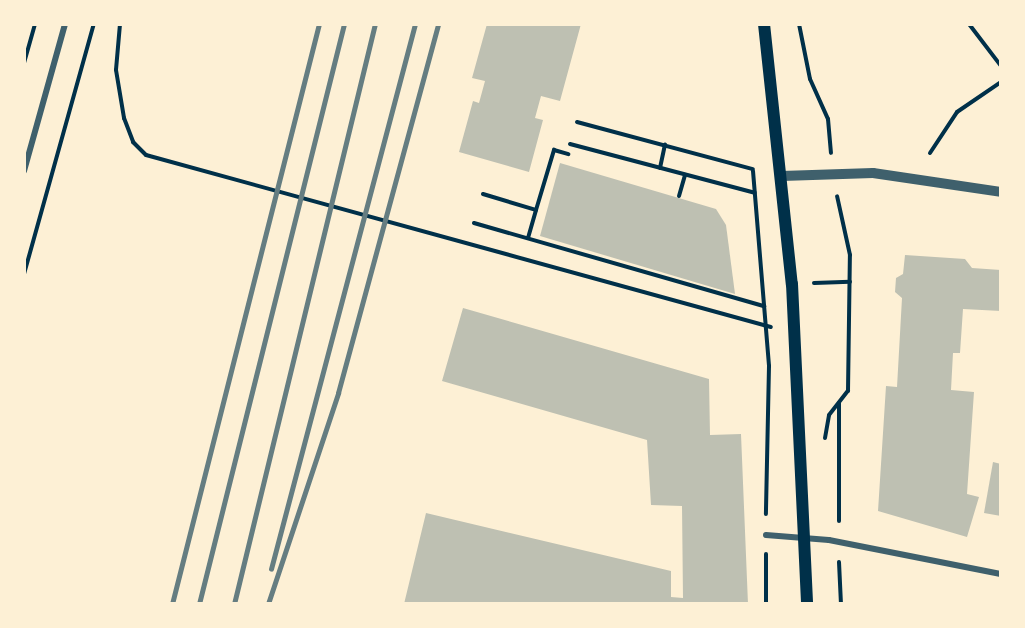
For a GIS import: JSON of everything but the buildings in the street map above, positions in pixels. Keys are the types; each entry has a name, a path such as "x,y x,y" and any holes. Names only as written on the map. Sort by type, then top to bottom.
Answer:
{"main road":[{"path":"764,24 782,176 795,333 806,536 807,604"}],"street":[{"path":"24,171 65,24"},
{"path":"782,176 835,173 906,176 1001,192"},
{"path":"766,535 806,536 839,541 1001,574"}],"path":[{"path":"24,63 35,24"},
{"path":"24,274 94,24"},
{"path":"120,24 116,70 124,118 133,142 164,162 795,333"},
{"path":"799,24 810,79 828,119 850,255 848,391 839,402 841,604"},
{"path":"969,24 1001,66"},
{"path":"930,153 957,112 1001,82"},
{"path":"577,122 753,171 766,326 766,604"},
{"path":"570,144 755,193"},
{"path":"660,168 665,145"},
{"path":"528,238 554,150 568,154"},
{"path":"679,196 685,175"},
{"path":"483,194 536,210"},
{"path":"474,223 764,306"}],"railway":[{"path":"172,604 319,24"},
{"path":"199,604 344,24"},
{"path":"234,604 375,24"},
{"path":"271,569 415,24"},
{"path":"268,604 338,393 438,24"}]}
